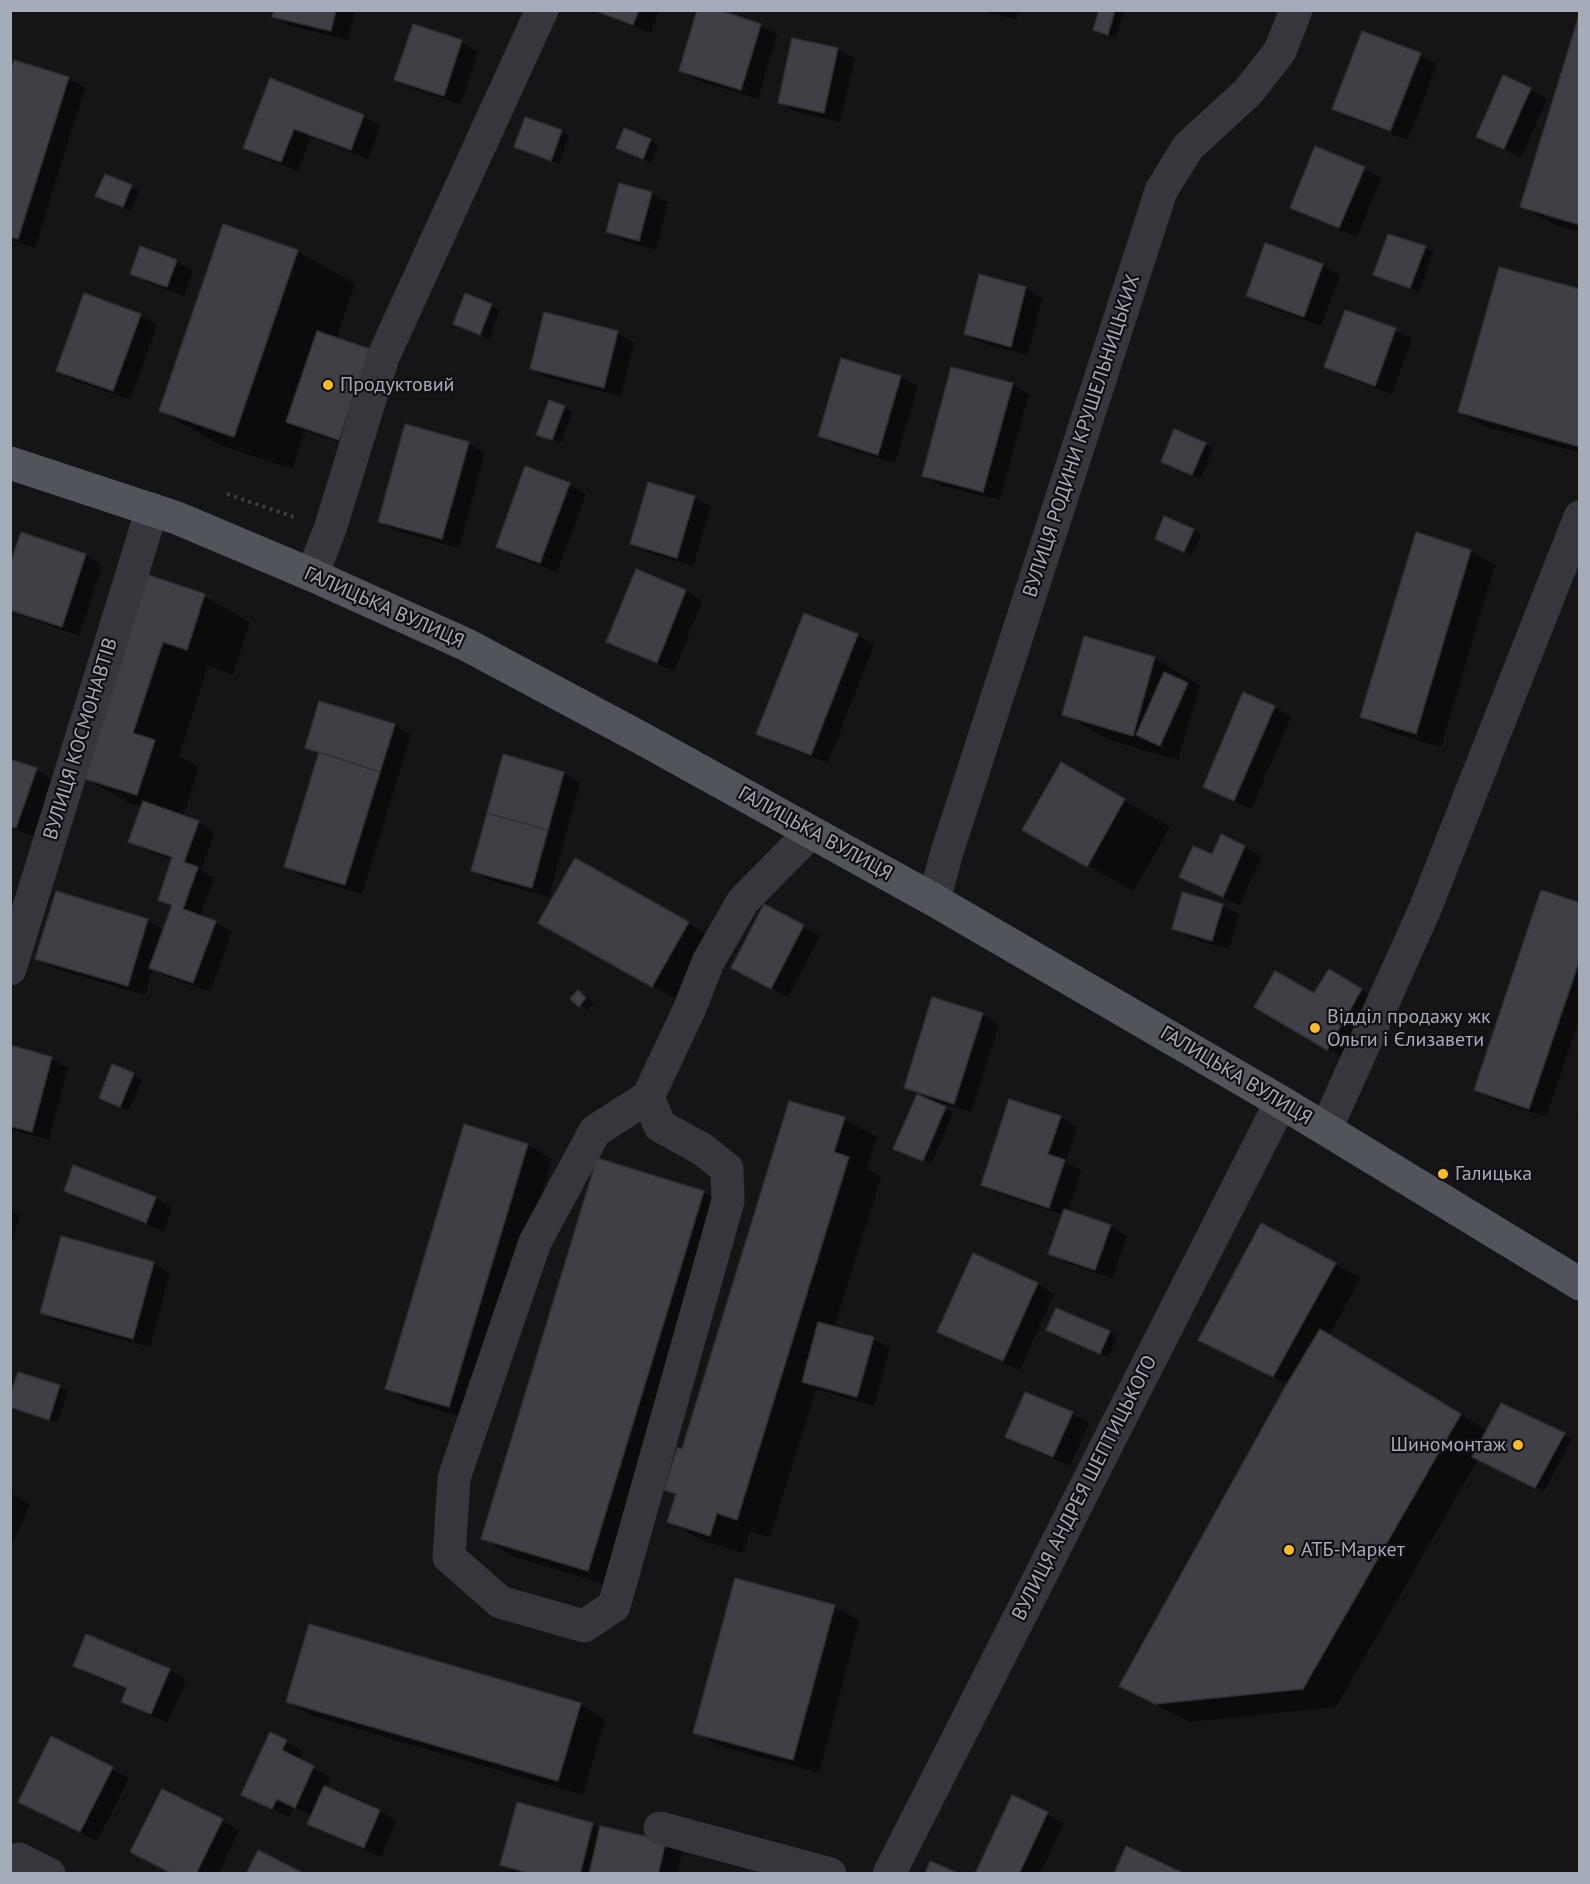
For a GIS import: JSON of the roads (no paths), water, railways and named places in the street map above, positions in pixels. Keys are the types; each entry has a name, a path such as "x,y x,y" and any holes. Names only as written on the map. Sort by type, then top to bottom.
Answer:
{"main road":[{"name":"ГАЛИЦЬКА ВУЛИЦЯ","path":"10,463 152,509 312,575 467,645 934,900 1281,1102 1580,1284"}],"street":[{"path":"312,575 330,529 383,357 542,10"},
{"name":"ВУЛИЦЯ РОДИНИ КРУШЕЛЬНИЦЬКИХ","path":"934,900 947,852 1161,191 1188,147 1248,92 1280,51 1296,10"},
{"name":"ВУЛИЦЯ КОСМОНАВТІВ","path":"10,969 152,509"},
{"path":"1326,1129 1425,909 1580,517"},
{"path":"648,1097 660,1126 702,1149 727,1169 728,1201 614,1606 584,1626 501,1602 449,1557 454,1478 536,1242 595,1131 648,1097 689,1010 708,962 743,901 811,832"},
{"name":"ВУЛИЦЯ АНДРЕЯ ШЕПТИЦЬКОГО","path":"889,1874 1281,1102"},
{"path":"660,1828 830,1874"},
{"path":"19,1859 49,1874"}],"place":[{"name":"Продуктовий","path":"328,385"},
{"name":"Відділ продажу жк Ольги і Єлизавети","path":"1315,1028"},
{"name":"Галицька","path":"1443,1174"},
{"name":"Шиномонтаж","path":"1518,1445"},
{"name":"ATБ-Маркет","path":"1289,1550"}]}
